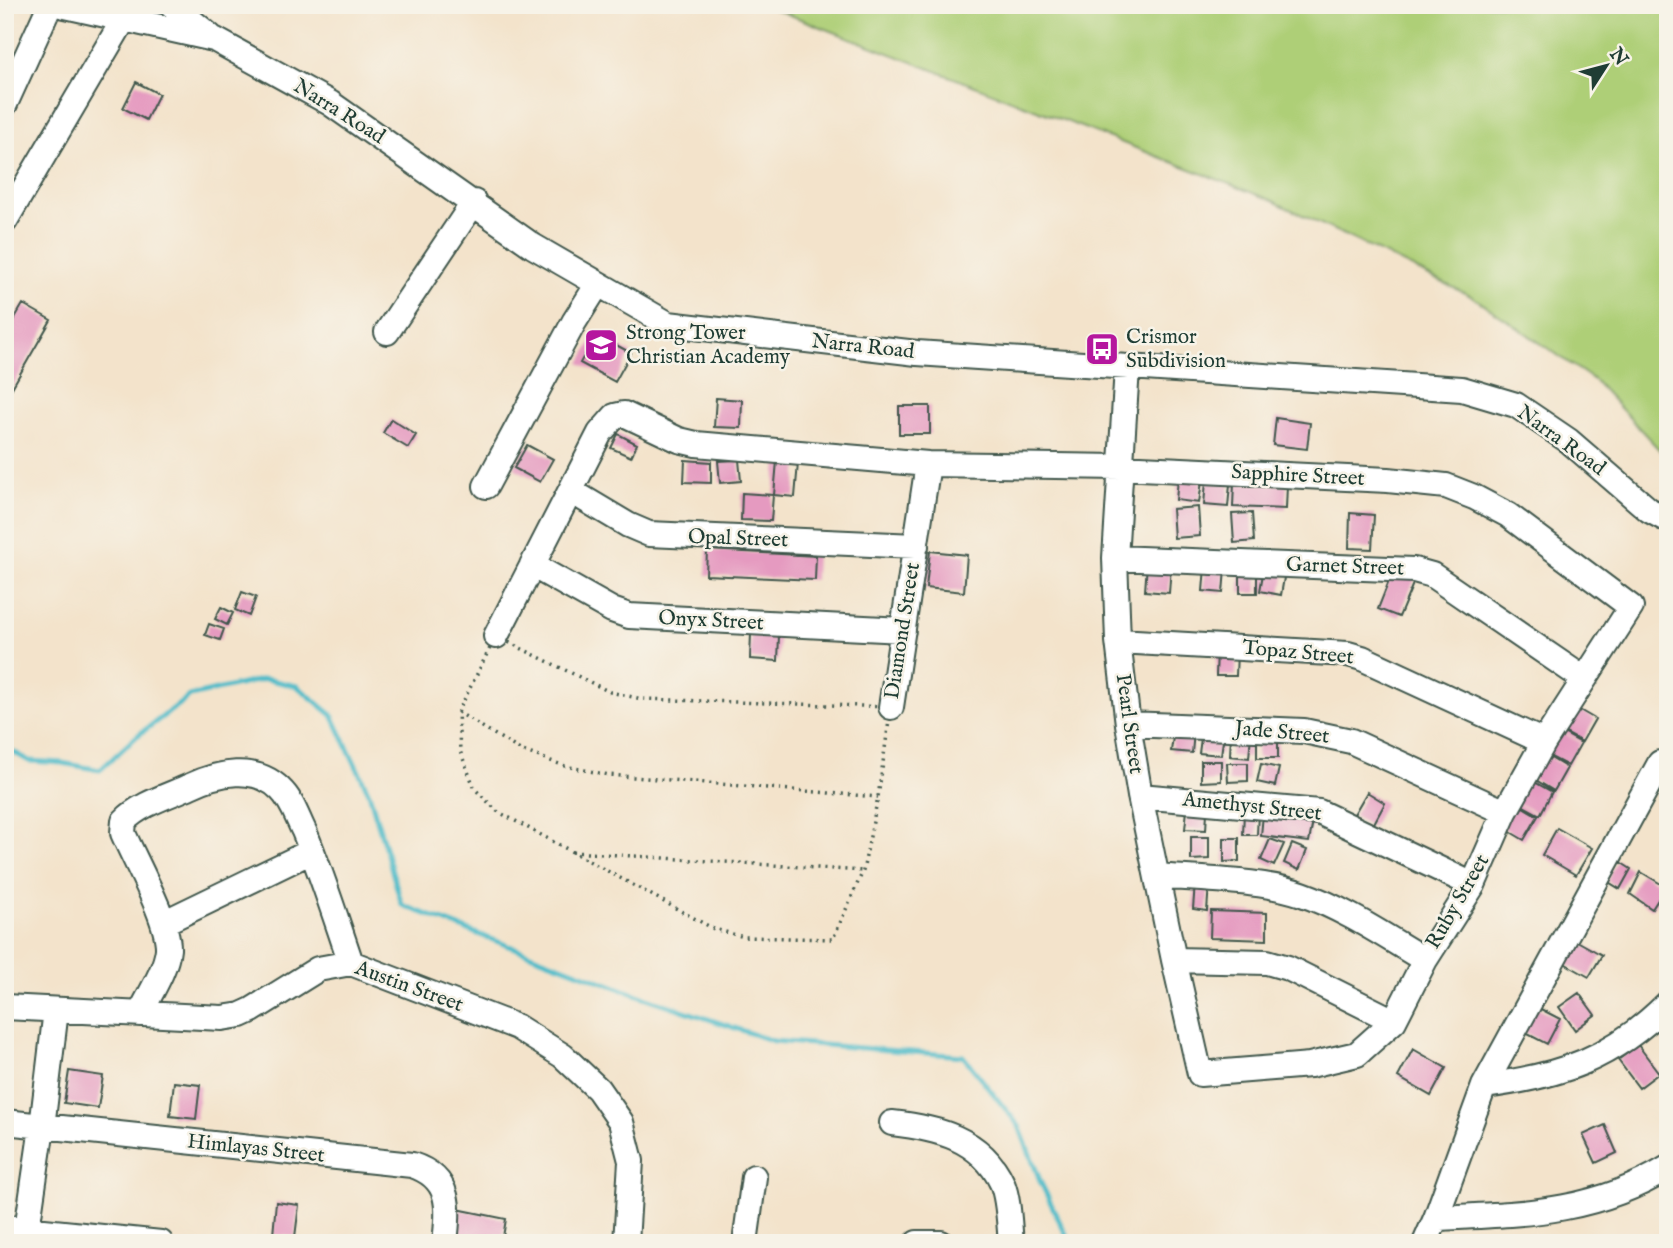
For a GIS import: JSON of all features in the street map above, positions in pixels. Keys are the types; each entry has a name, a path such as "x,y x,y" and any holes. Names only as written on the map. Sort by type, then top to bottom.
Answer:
{"street":[{"path":"5,104 50,5"},
{"name":"Narra Road","path":"61,5 214,38 330,103 533,246 668,324 917,353 1462,389 1516,405 1569,441 1649,510 1668,520"},
{"path":"172,5 214,38"},
{"path":"5,220 124,19"},
{"path":"387,332 474,202"},
{"path":"486,486 574,322 598,284"},
{"name":"Pearl Street","path":"1127,368 1115,558 1118,641 1140,796 1200,1074"},
{"name":"Sapphire Street","path":"496,636 605,424 615,416 625,414 679,440 696,444 928,464 1121,467 1388,480 1446,486 1474,496 1508,515 1631,607"},
{"name":"Diamond Street","path":"891,708 928,464"},
{"name":"Opal Street","path":"571,491 628,525 649,534 916,546"},
{"name":"Garnet Street","path":"1115,558 1414,570 1432,575 1584,679"},
{"name":"Onyx Street","path":"532,565 612,610 629,616 903,630"},
{"name":"Ruby Street","path":"1200,1074 1310,1065 1357,1054 1394,1021 1425,960 1473,885 1505,812 1544,742 1631,607"},
{"name":"Topaz Street","path":"1118,641 1348,654 1544,742"},
{"name":"Jade Street","path":"1128,724 1304,731 1334,736 1351,741 1505,812"},
{"path":"1425,1243 1484,1086 1664,766"},
{"path":"140,1014 166,958 168,947 163,923 123,833 124,821 140,808 211,776 228,773 264,778 280,789 293,807 312,851 351,963"},
{"name":"Amethyst Street","path":"1140,796 1319,812 1473,885"},
{"path":"163,923 312,851"},
{"path":"1158,876 1277,887 1302,893 1329,905 1425,960"},
{"path":"1174,960 1267,962 1288,968 1394,1021"},
{"name":"Austin Street","path":"5,1007 222,1018 241,1015 318,970 351,963 517,1027 563,1056 598,1089 621,1122 631,1161 626,1243"},
{"path":"1484,1086 1531,1079 1578,1065 1619,1044 1668,1003"},
{"path":"56,1010 42,1127 19,1233 161,1243"},
{"name":"Himlayas Street","path":"5,1122 412,1165 426,1169 438,1179 446,1197 448,1217 444,1243"},
{"path":"892,1124 923,1127 956,1136 986,1159 1002,1184 1011,1243"},
{"path":"1436,1218 1506,1215 1557,1210 1591,1203 1643,1184 1668,1168"},
{"path":"746,1243 754,1177"},
{"path":"917,1243 941,1243"}],"path":[{"path":"863,871 570,852 497,811 475,789 460,751 458,712 496,636 611,692 642,699 891,708"},
{"name":"Diamond Street","path":"570,852 714,929 744,937 833,939 863,871 878,797 891,708"},
{"path":"458,712 520,750 565,765 610,775 878,797"}],"green space":[{"path":"764,5 1668,5 1668,459 1594,380 1473,297 1271,200"}],"building":[{"path":"136,82 159,94 146,120 123,108"},
{"path":"23,304 51,320 5,400 5,335"},
{"path":"596,334 631,353 615,382 580,363"},
{"path":"716,398 742,400 741,428 714,427"},
{"path":"899,406 930,406 930,434 899,434"},
{"path":"1276,418 1310,423 1307,449 1273,445"},
{"path":"391,419 416,435 408,448 383,433"},
{"path":"618,434 637,444 631,457 611,448"},
{"path":"527,445 553,459 540,482 514,468"},
{"path":"685,460 711,462 711,483 684,482"},
{"path":"739,460 741,481 720,483 718,461"},
{"path":"777,461 798,463 795,497 774,495"},
{"path":"1178,479 1202,481 1199,503 1176,500"},
{"path":"1206,481 1230,484 1228,507 1204,505"},
{"path":"1234,483 1287,485 1286,509 1233,507"},
{"path":"742,493 773,495 771,521 741,520"},
{"path":"1198,507 1200,536 1174,538 1172,509"},
{"path":"1252,513 1254,541 1234,543 1232,514"},
{"path":"1350,513 1374,515 1372,549 1349,548"},
{"path":"707,550 816,556 815,580 706,575"},
{"path":"930,551 967,555 964,592 926,588"},
{"path":"1147,564 1171,566 1169,593 1145,591"},
{"path":"1205,567 1225,569 1223,593 1203,591"},
{"path":"1240,568 1257,569 1257,593 1240,593"},
{"path":"1264,568 1285,572 1281,595 1260,591"},
{"path":"1393,571 1415,579 1399,617 1378,609"},
{"path":"242,592 256,597 249,616 235,610"},
{"path":"221,607 233,613 227,625 215,619"},
{"path":"209,624 224,629 220,640 205,635"},
{"path":"751,633 779,635 778,661 750,659"},
{"path":"1217,651 1237,652 1236,676 1216,676"},
{"path":"1571,705 1595,719 1582,742 1558,729"},
{"path":"1174,730 1194,732 1192,753 1171,751"},
{"path":"1558,730 1581,743 1568,766 1545,754"},
{"path":"1202,731 1224,734 1221,755 1199,753"},
{"path":"1231,734 1251,735 1249,758 1230,756"},
{"path":"1257,735 1278,736 1278,758 1257,758"},
{"path":"1544,754 1567,768 1554,791 1531,777"},
{"path":"1201,761 1221,761 1221,781 1201,782"},
{"path":"1227,763 1248,763 1248,781 1228,782"},
{"path":"1261,764 1279,768 1275,786 1257,782"},
{"path":"1529,779 1552,792 1540,815 1516,802"},
{"path":"1367,792 1385,803 1372,827 1353,816"},
{"path":"1516,803 1538,816 1524,840 1502,827"},
{"path":"1187,810 1207,812 1206,830 1185,829"},
{"path":"1244,812 1258,812 1257,835 1243,835"},
{"path":"1263,814 1313,821 1309,842 1261,836"},
{"path":"1557,828 1592,848 1576,875 1542,855"},
{"path":"1191,837 1209,837 1209,859 1191,860"},
{"path":"1224,838 1239,838 1239,861 1224,862"},
{"path":"1270,839 1284,844 1274,866 1261,860"},
{"path":"1292,844 1307,850 1299,870 1284,863"},
{"path":"1617,860 1631,869 1620,889 1607,881"},
{"path":"1641,872 1666,887 1652,909 1630,894"},
{"path":"1195,883 1209,884 1207,911 1193,909"},
{"path":"1211,911 1267,913 1267,940 1210,938"},
{"path":"1570,937 1602,955 1589,977 1557,959"},
{"path":"1579,993 1595,1015 1575,1030 1559,1007"},
{"path":"1529,1003 1560,1019 1547,1044 1516,1028"},
{"path":"1638,1045 1659,1073 1639,1088 1618,1060"},
{"path":"1413,1049 1446,1068 1431,1096 1398,1077"},
{"path":"69,1071 103,1076 98,1108 64,1103"},
{"path":"174,1082 200,1085 196,1119 170,1116"},
{"path":"1605,1125 1617,1153 1596,1163 1583,1135"},
{"path":"276,1202 299,1205 295,1237 273,1235"},
{"path":"457,1209 506,1219 502,1243 454,1243"}],"waterway":[{"path":"5,747 29,761 62,763 100,770 137,736 190,696 265,679 297,686 332,715 369,793 402,905 632,993 773,1041 963,1056 1019,1126 1041,1183 1070,1243"}],"place":[{"name":"Strong Tower Christian Academy","path":"601,345"},
{"name":"Crismor Subdivision","path":"1102,349"}]}
